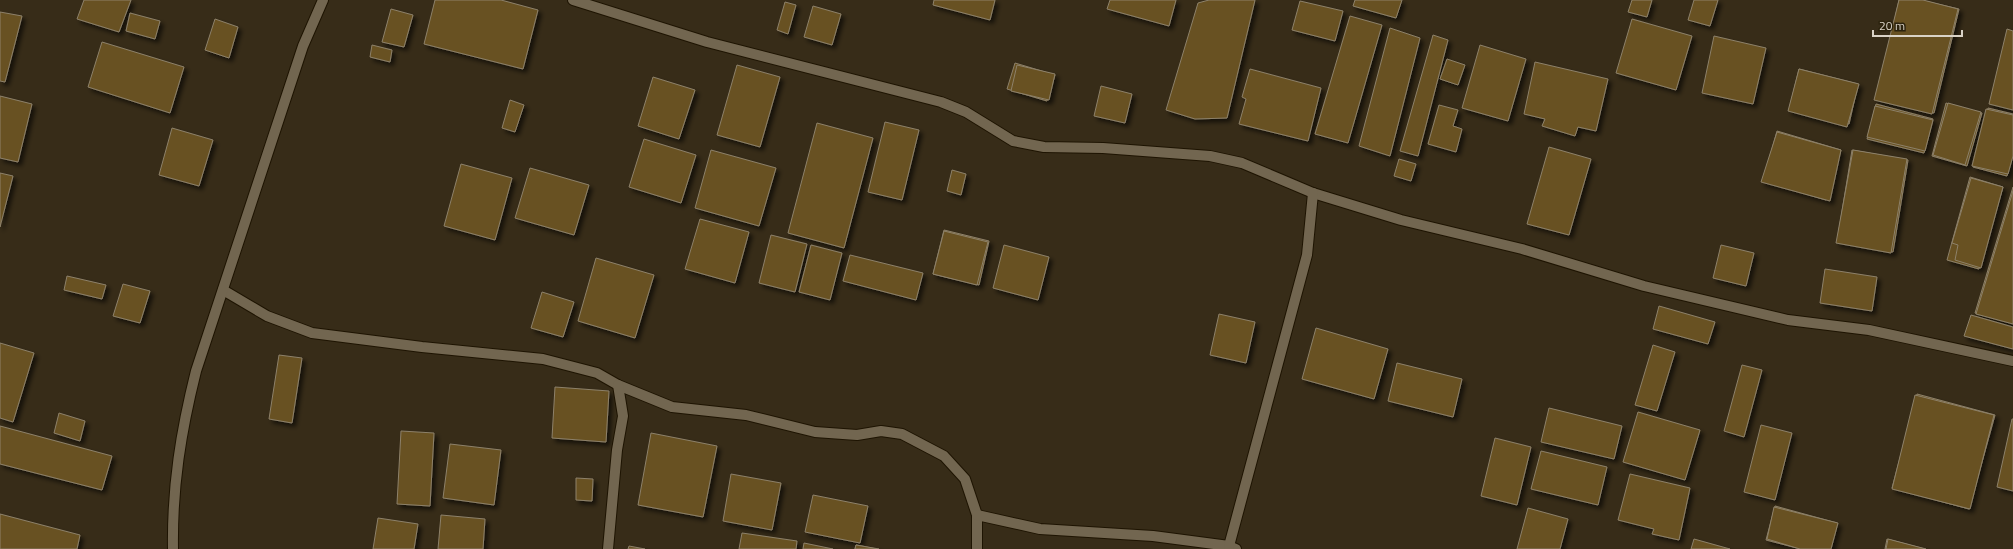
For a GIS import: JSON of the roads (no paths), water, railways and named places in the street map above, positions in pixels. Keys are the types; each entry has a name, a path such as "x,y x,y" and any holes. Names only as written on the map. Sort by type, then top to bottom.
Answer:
{"street":[{"path":"173,549 172,508 183,424 196,370 303,46 323,0"},
{"path":"573,0 707,42 941,102 966,112 1013,141 1044,147 1104,148 1210,156 1242,163 1313,193 1401,220 1522,249 1652,288 1788,320 1869,330 2013,361"},
{"path":"977,515 1040,529 1153,536 1232,548 1307,255 1313,193"},
{"path":"223,290 267,316 312,333 422,347 543,359 597,373 618,385 672,407 746,415 815,432 857,435 881,431 902,434 944,456 964,479 977,515 977,549"},
{"path":"608,549 623,416 618,385"}]}
